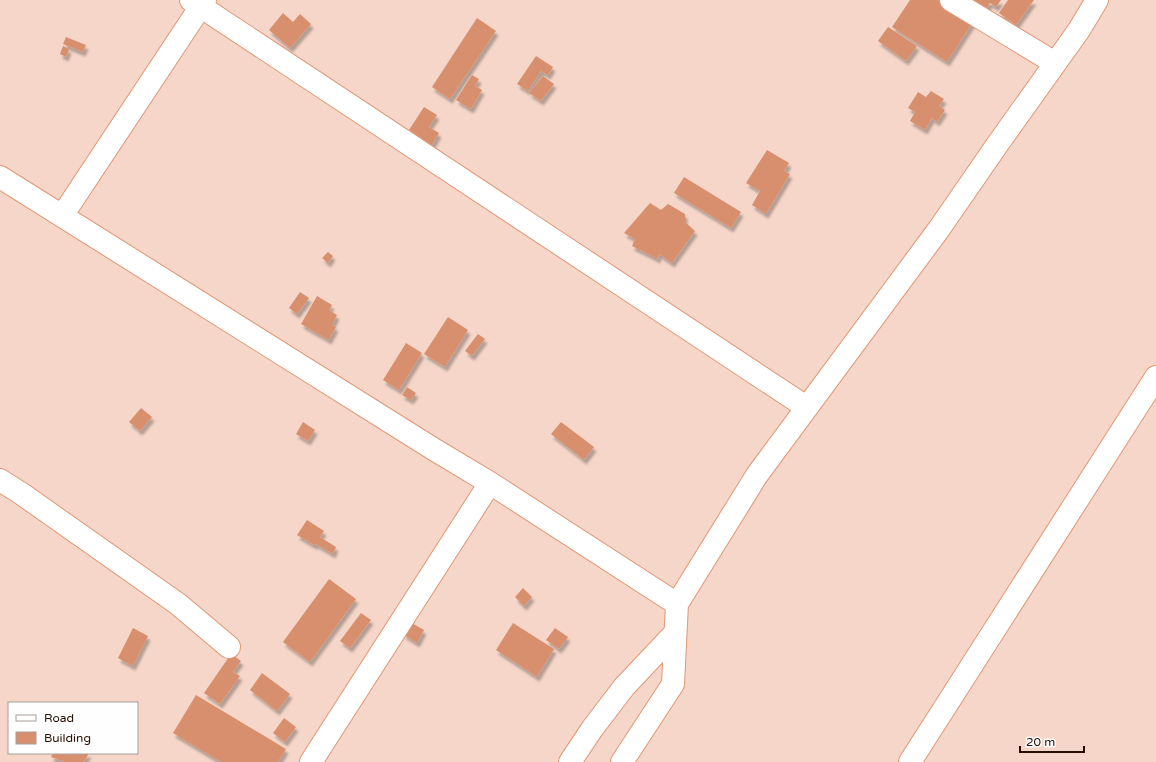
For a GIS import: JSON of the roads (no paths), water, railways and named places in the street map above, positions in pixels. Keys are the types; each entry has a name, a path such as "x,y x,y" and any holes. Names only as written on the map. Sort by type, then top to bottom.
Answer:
{"street":[{"path":"951,0 1055,63"},
{"path":"622,762 673,684 676,604 757,474 939,229 1079,30 1097,0"},
{"path":"62,216 199,2 806,407"},
{"path":"0,177 428,446 490,483 676,604"},
{"path":"910,762 1156,377"},
{"path":"0,480 178,604 229,647"},
{"path":"311,762 490,483"},
{"path":"570,762 592,729 624,687 676,633"}]}
